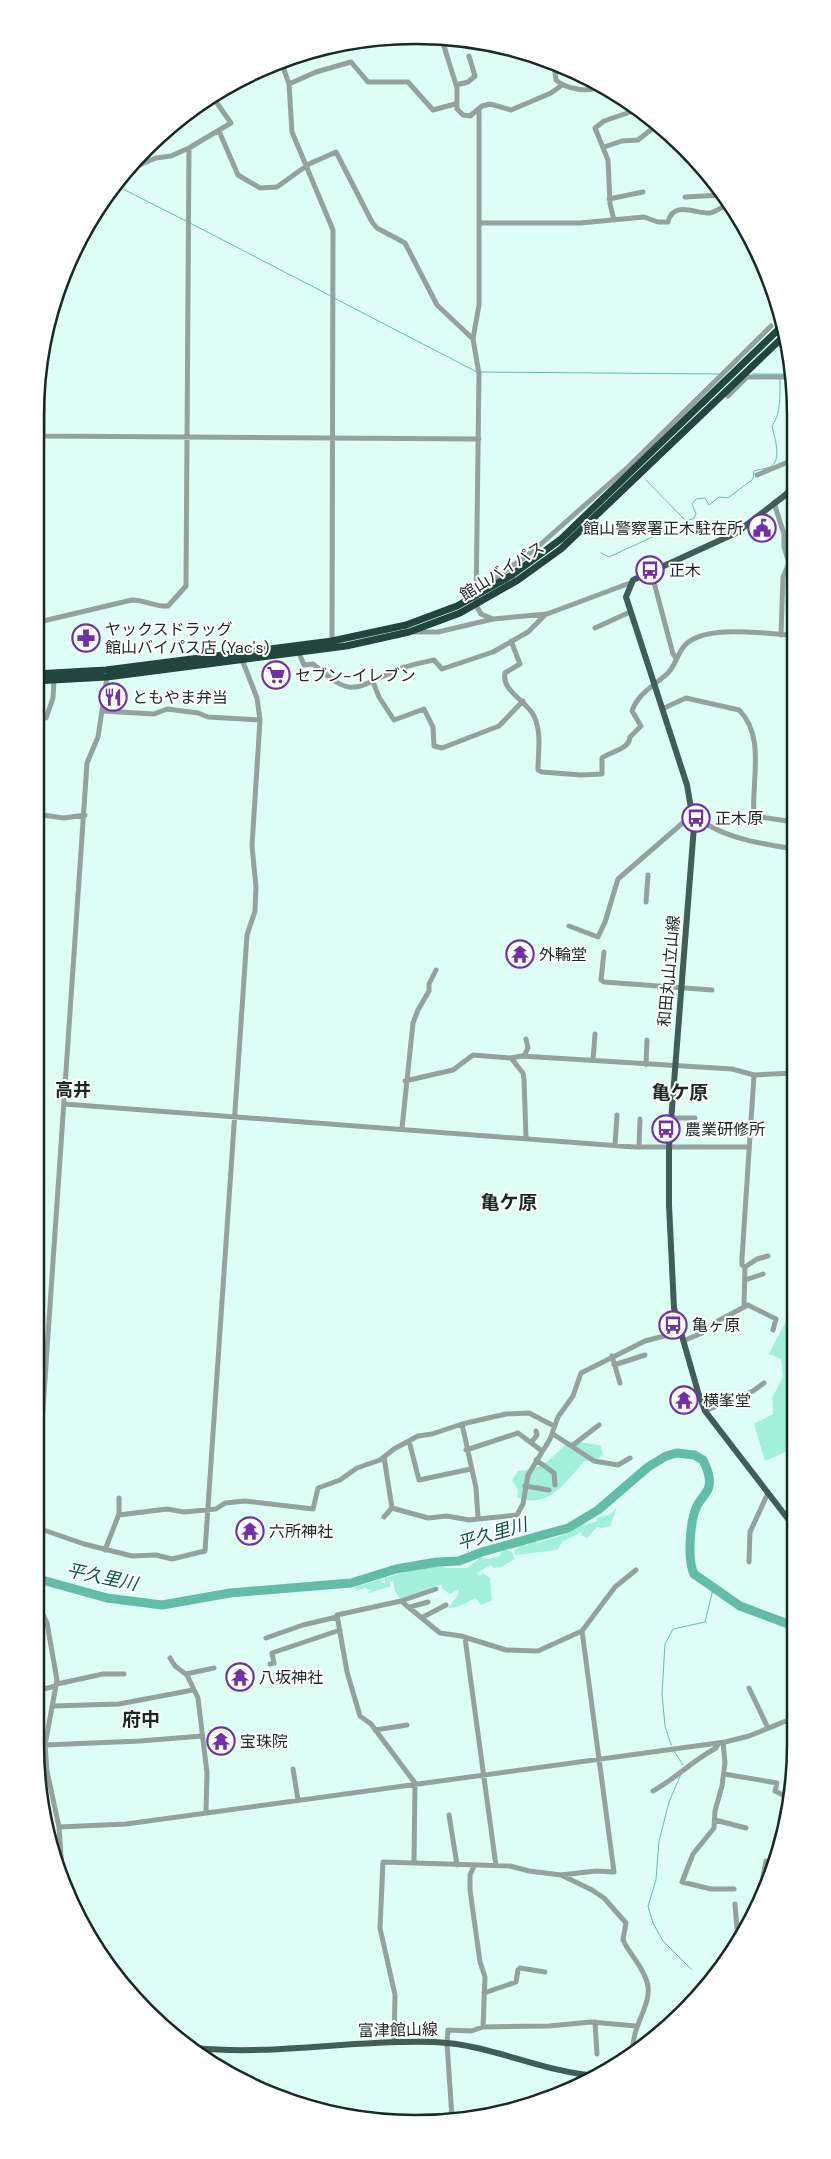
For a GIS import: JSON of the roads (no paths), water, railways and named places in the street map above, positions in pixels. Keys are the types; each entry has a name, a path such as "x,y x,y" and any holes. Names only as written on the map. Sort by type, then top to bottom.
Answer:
{"highway":[{"name":"館山バイパス","path":"44,681 107,676 241,657 332,641 406,625 439,614 531,562 567,533 778,331"},
{"name":"館山バイパス","path":"44,673 299,653 375,641 409,632 476,605 518,580 555,554 779,340"}],"main road":[{"path":"630,583 651,571 731,535 787,492"},
{"name":"和田丸山立山線","path":"630,583 626,597 687,785 694,836 669,1147 671,1283 674,1308 705,1411 787,1517"},
{"name":"富津館山線","path":"204,2049 226,2052 394,2042 447,2043 586,2074"}],"street":[{"path":"444,45 458,94 455,104 458,112 463,115 470,116 482,106 490,104 511,110 551,93 562,85"},
{"path":"456,85 468,82 475,76 469,56"},
{"path":"289,84 316,72 351,62 368,82 408,82 433,110 455,104"},
{"path":"283,68 289,84 291,129 332,227 332,641"},
{"path":"555,71 556,80 562,85 589,90 592,89"},
{"path":"142,164 156,158 171,156 189,148 219,132 231,123 216,102"},
{"path":"479,110 480,305 473,339 479,372 476,605 481,614 493,620"},
{"path":"614,220 609,199 608,160 604,147 595,131 596,126 630,112"},
{"path":"604,147 622,140 638,140 652,129"},
{"path":"219,132 238,175 260,188 277,187 328,154 334,152 338,154 372,222 377,228 405,243 437,305 473,339"},
{"path":"44,621 132,600 168,606 186,586 190,223 189,148"},
{"path":"609,199 643,192"},
{"path":"685,197 715,195"},
{"path":"480,223 580,223 644,217 658,222 668,222 672,213 680,209 709,213 723,206"},
{"path":"477,593 533,551 628,467 771,326"},
{"path":"724,392 728,396 747,377 785,377"},
{"path":"44,436 479,439"},
{"path":"757,475 787,462"},
{"path":"774,503 784,534 784,547 787,557"},
{"path":"781,635 783,577 787,568"},
{"path":"651,571 673,654 676,658"},
{"path":"409,632 438,632 493,620 547,614 630,583"},
{"path":"595,628 630,612"},
{"path":"299,653 304,665 313,664 336,683 356,688 373,682 394,670 434,660 442,669 481,657 528,632 547,614"},
{"path":"511,642 520,664 504,673 504,677 507,687 523,701 533,714 540,734 538,770 581,776 602,774 602,758 626,747 630,742 630,737 642,726 632,712 635,701 671,670 685,644 700,634 787,635"},
{"path":"44,1530 105,1550 141,1557 156,1555 172,1559 204,1551 236,1117 247,935 255,911 256,887 252,846 260,720 257,698 241,657"},
{"path":"44,1394 88,762 98,737 107,676"},
{"path":"46,718 53,698 54,680"},
{"path":"373,682 379,697 394,720 424,709 433,727 434,746 442,748 499,726 523,701"},
{"path":"662,709 686,698 740,710 751,726 754,743 754,816 787,821"},
{"path":"102,711 154,714 167,709 198,713 208,717 260,720"},
{"path":"44,815 64,818 85,814"},
{"path":"569,926 598,936 605,922 618,879 692,814 706,825 738,837 761,845 787,847"},
{"path":"646,902 648,875"},
{"path":"604,952 601,980 604,982 712,990"},
{"path":"402,1128 413,1023 429,991 429,984 436,970"},
{"path":"593,1060 595,1034"},
{"path":"524,1056 528,1048 526,1039"},
{"path":"646,1064 647,1040"},
{"path":"406,1081 453,1070 473,1055 511,1058 513,1056 524,1056 732,1069 754,1075 787,1073"},
{"path":"511,1058 523,1073 526,1138"},
{"path":"744,1307 745,1267 742,1264 742,1258 754,1075"},
{"path":"64,1104 639,1147 749,1146"},
{"path":"615,1145 617,1115"},
{"path":"671,1118 695,1118"},
{"path":"639,1147 640,1119"},
{"path":"745,1267 757,1259 768,1256"},
{"path":"745,1280 763,1274"},
{"path":"683,1340 702,1333 744,1307 754,1308 776,1319 773,1330"},
{"path":"392,1508 428,1518 446,1516 469,1520 478,1517 517,1515 523,1504 526,1486 536,1460 553,1434 554,1426 573,1396 581,1373 645,1341 680,1332"},
{"path":"614,1365 645,1355"},
{"path":"612,1356 620,1383"},
{"path":"705,1411 753,1391 764,1383"},
{"path":"119,1515 167,1510 184,1512 216,1509 225,1502 245,1501 313,1509 318,1488 384,1457 418,1436 506,1414 529,1414 554,1426"},
{"path":"462,1424 467,1444 466,1450 476,1488 478,1517"},
{"path":"573,1445 599,1425"},
{"path":"531,1442 537,1436 536,1430"},
{"path":"466,1450 514,1433 521,1434 542,1452"},
{"path":"553,1434 573,1445 594,1461 618,1465 630,1458"},
{"path":"409,1441 419,1480 471,1469"},
{"path":"384,1457 392,1508"},
{"path":"536,1460 554,1474 555,1485"},
{"path":"526,1486 549,1490"},
{"path":"749,1562 750,1532 768,1493"},
{"path":"105,1550 119,1515 119,1498"},
{"path":"384,1517 392,1508"},
{"path":"400,1601 423,1617 436,1631 506,1650 538,1650 582,1631 615,1587 636,1570"},
{"path":"266,1638 303,1625 337,1618 337,1615 400,1601 436,1589"},
{"path":"410,1607 428,1602"},
{"path":"423,1617 426,1613 446,1605"},
{"path":"44,1616 47,1623 56,1685 53,1706 46,1728 45,1745 47,1771 59,1827 61,1857"},
{"path":"337,1618 347,1672 360,1716 375,1730 415,1783 414,1862"},
{"path":"270,1664 274,1663 272,1652 292,1648 310,1638 340,1630"},
{"path":"394,2042 395,1995 380,1928 383,1900 382,1865 384,1862 510,1866 529,1872 561,1875 596,1871 614,1872 582,1631"},
{"path":"465,1638 496,1866"},
{"path":"170,1658 175,1666 186,1674 198,1698 207,1773 206,1812"},
{"path":"186,1674 214,1668"},
{"path":"44,1688 103,1674 124,1674"},
{"path":"749,1688 768,1728"},
{"path":"53,1706 119,1704 193,1690"},
{"path":"59,1827 126,1824 483,1773 721,1742 787,1721"},
{"path":"375,1730 407,1725"},
{"path":"45,1745 202,1736"},
{"path":"721,1742 724,1774 715,1811 714,1828 693,1854 682,1882 711,1889 734,1889"},
{"path":"653,1791 669,1783 682,1769 716,1748 721,1742"},
{"path":"293,1769 298,1800"},
{"path":"724,1774 776,1783 775,1791 783,1795"},
{"path":"449,1815 457,1865"},
{"path":"715,1820 746,1828"},
{"path":"763,1875 766,1861"},
{"path":"474,1866 470,1875 470,1890 480,1962 485,1977 483,2027"},
{"path":"561,1875 604,1898 626,1923 623,1940 640,1964 649,1990 646,2004 636,2026 632,2045"},
{"path":"735,1904 737,1929"},
{"path":"484,1993 516,1982 520,1968 544,1972"},
{"path":"452,2113 447,2043 448,2030 471,2031 483,2027 523,2028 595,2022 636,2026"},
{"path":"595,2022 597,2054"}],"waterway":[{"path":"122,188 186,221"},
{"path":"190,223 331,296"},
{"path":"334,298 477,372"},
{"path":"481,372 719,374"},
{"path":"753,374 785,374"},
{"path":"601,553 609,557 661,533 676,522 681,524 694,518 696,514 692,504 696,499 705,498 709,505 719,497 728,498 753,479 754,471 770,467 774,464 777,448 772,426 778,410 780,380"},
{"path":"646,480 686,521"},
{"name":"平久里川","path":"44,1580 107,1598 162,1605 230,1593 351,1583 396,1569 437,1562 459,1561 482,1552 568,1528 598,1510 648,1467 666,1456 677,1453 694,1455 703,1460 709,1476 708,1489 697,1506 691,1530 690,1550 694,1574 740,1606 787,1624"},
{"path":"671,1745 665,1726 662,1694 665,1644 673,1629 705,1622 713,1589"},
{"path":"674,1751 683,1765"},
{"path":"681,1774 669,1802 659,1841 656,1880 648,1906 653,1923 663,1941 692,1970"}],"place":[{"name":"館山警察署正木駐在所","path":"762,528"},
{"name":"正木","path":"650,570"},
{"name":"ヤックスドラッグ 館山バイパス店 (Yac's)","path":"86,638"},
{"name":"セブン-イレブン","path":"276,675"},
{"name":"ともやま弁当","path":"113,697"},
{"name":"正木原","path":"696,818"},
{"name":"外輪堂","path":"520,954"},
{"name":"農業研修所","path":"666,1129"},
{"name":"亀ヶ原","path":"673,1325"},
{"name":"横峯堂","path":"684,1400"},
{"name":"六所神社","path":"250,1531"},
{"name":"八坂神社","path":"240,1677"},
{"name":"宝珠院","path":"221,1741"}],"district":[{"name":"高井","path":"73,1090"},
{"name":"亀ケ原","path":"680,1092"},
{"name":"亀ケ原","path":"509,1202"},
{"name":"府中","path":"141,1719"}]}
